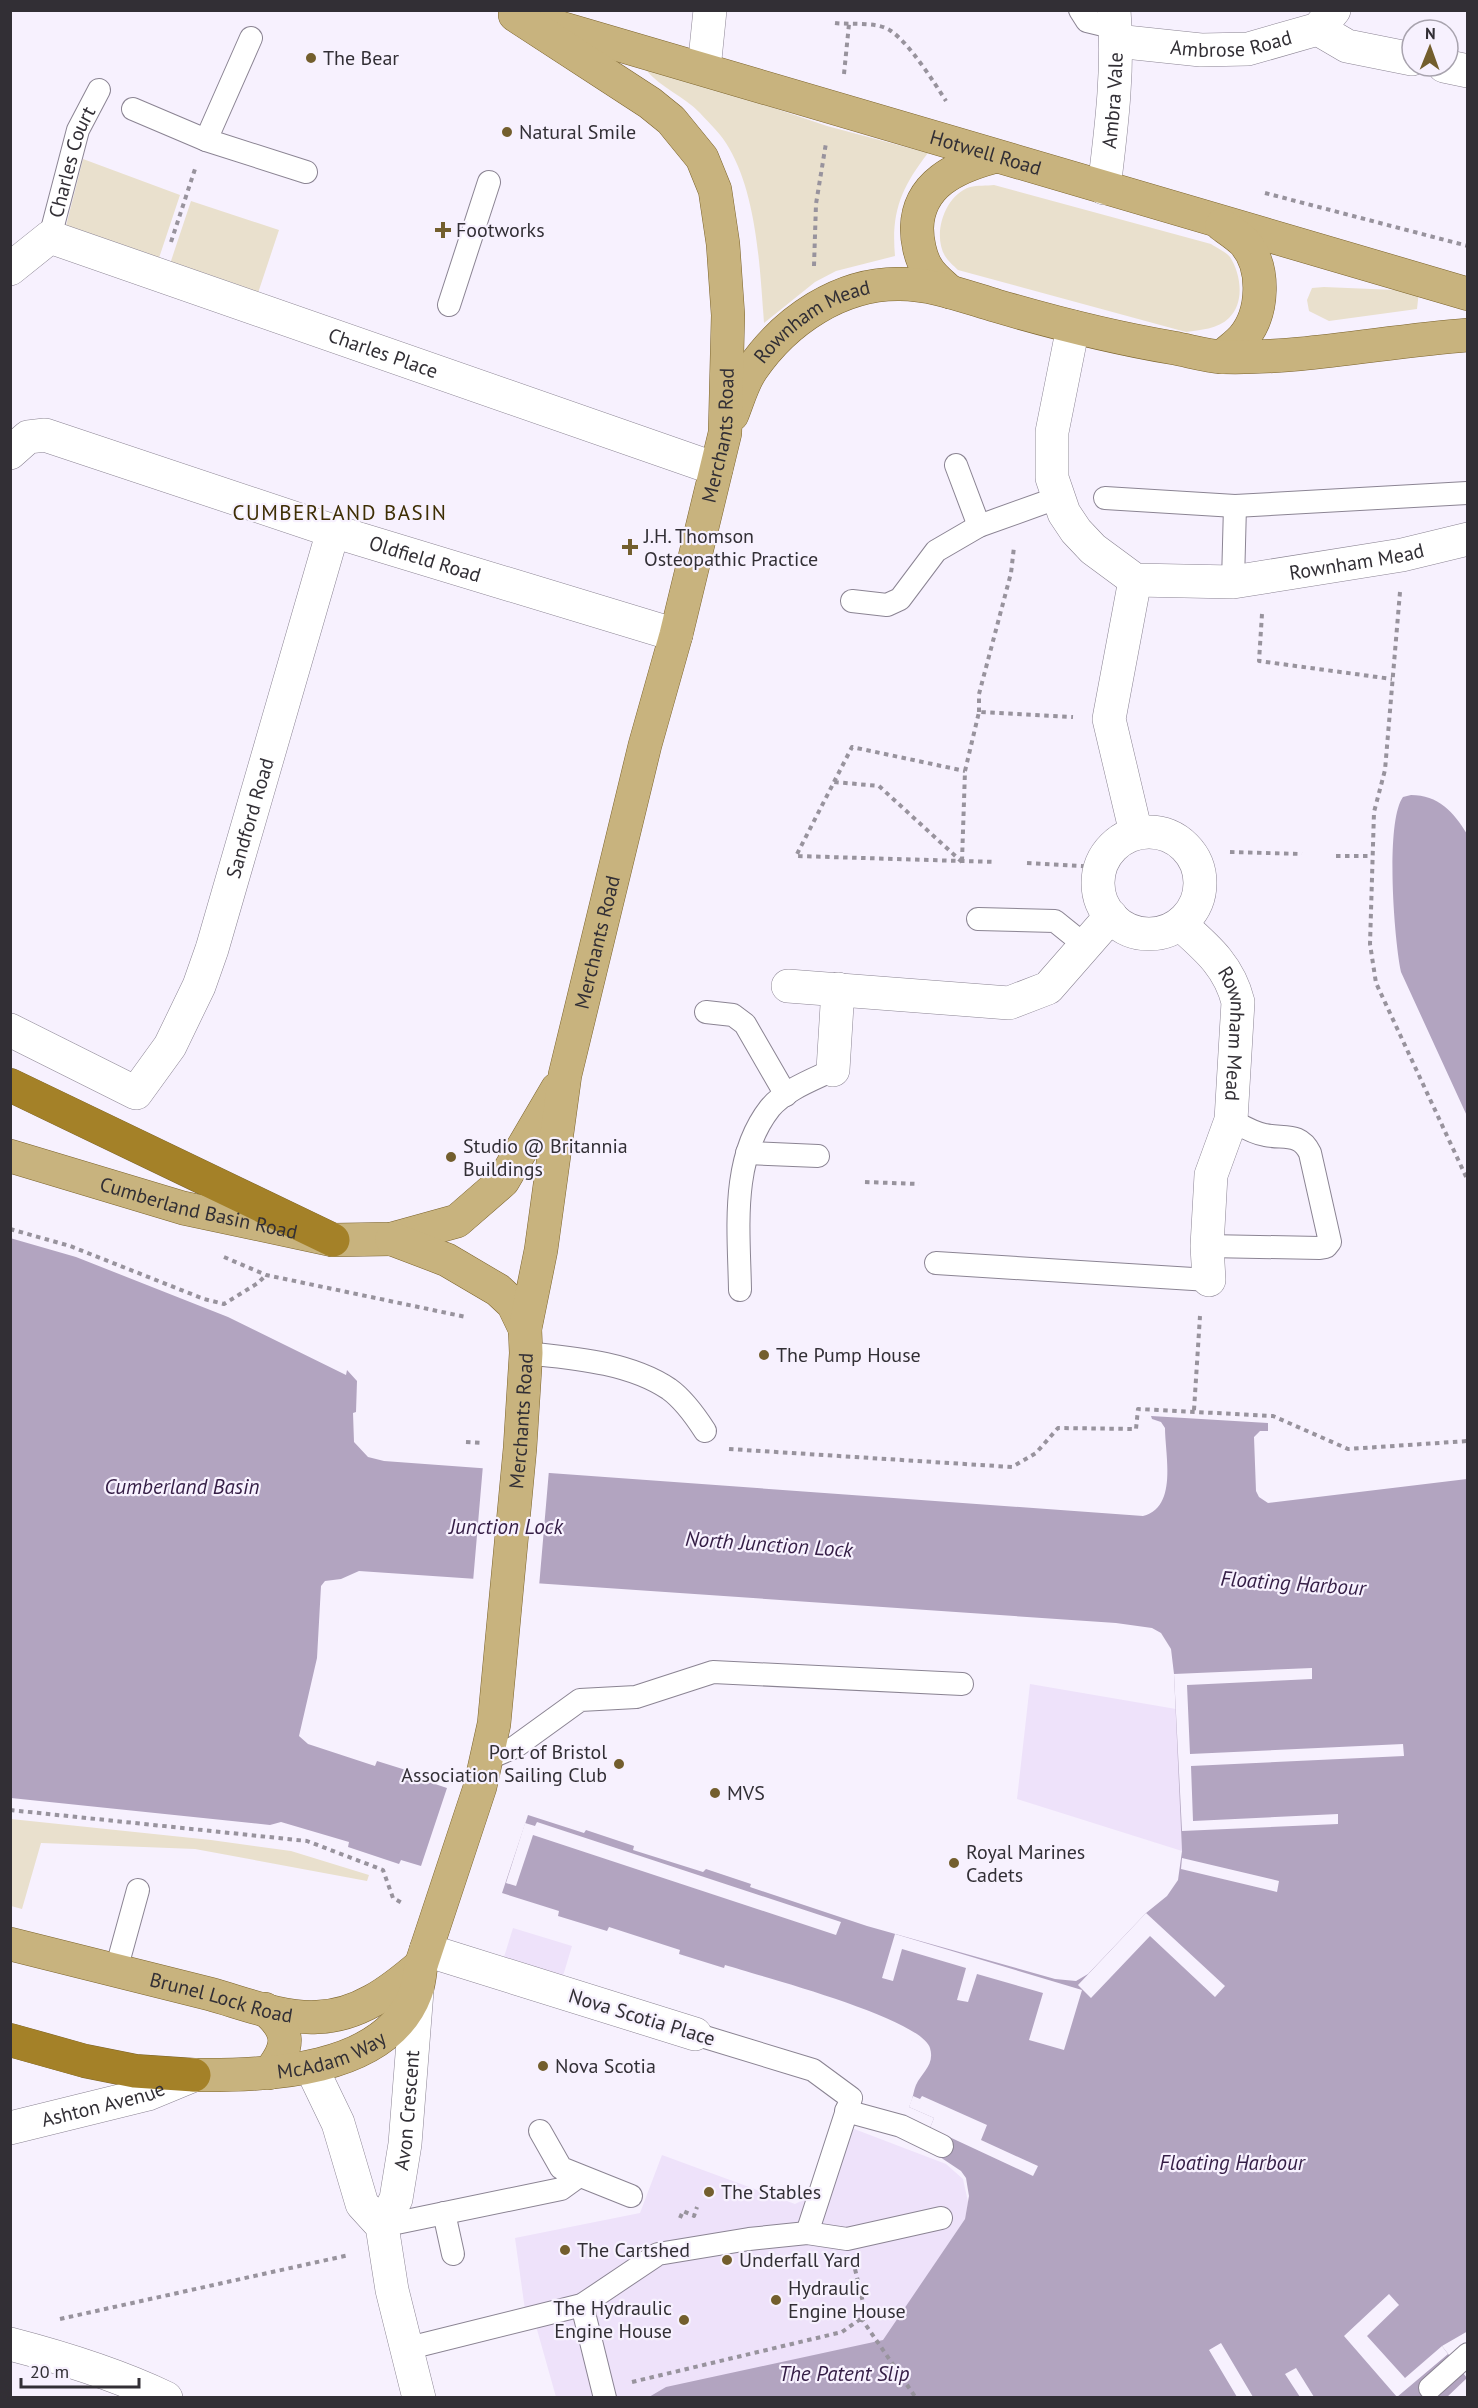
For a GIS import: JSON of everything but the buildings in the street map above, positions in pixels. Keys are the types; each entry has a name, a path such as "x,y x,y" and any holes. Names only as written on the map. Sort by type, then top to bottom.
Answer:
{"highway":[{"path":"10,1085 333,1240"},
{"path":"10,2040 85,2061 125,2069 194,2075"}],"main road":[{"name":"Hotwell Road","path":"509,13 1467,294"},
{"name":"Merchants Road","path":"421,1969 480,1787 494,1724 520,1448 526,1341 565,1075 645,745 676,634 725,433 728,315 723,244 715,190 702,158 671,120 650,103 509,13"},
{"path":"950,292 927,268 917,238 918,215 927,195 939,180 982,153"},
{"path":"1221,223 1245,243 1257,267 1260,291 1256,316 1244,337 1222,357"},
{"name":"Rownham Mead","path":"725,433 751,371 775,340 798,320 825,303 871,286 900,284 950,292 1135,342 1222,357 1301,353 1407,339 1467,336"},
{"name":"Cumberland Basin Road","path":"10,1156 183,1208 333,1240 392,1239 457,1221 503,1181 565,1075"},
{"name":"Cumberland Basin Road","path":"392,1239 447,1260 498,1290 513,1304 526,1341"},
{"name":"Brunel Lock Road","path":"10,1944 265,2008 316,2017 347,2013 393,1990 421,1969"},
{"name":"McAdam Way","path":"194,2075 269,2073 311,2067 346,2057 375,2041 393,2027 408,2010 421,1969"},
{"path":"265,2008 279,2021 286,2041 282,2056 269,2073"}],"street":[{"path":"704,69 710,10"},
{"path":"1326,20 1347,46 1400,57"},
{"name":"Ambrose Road","path":"1116,26 1201,50 1248,49 1326,20"},
{"name":"Ambra Vale","path":"1104,188 1112,117 1116,26"},
{"path":"10,269 50,237"},
{"name":"Charles Place","path":"50,237 161,274 305,317 716,469"},
{"path":"1073,327 1052,432 1052,478 1057,498 1076,531 1093,549 1135,580 1109,718 1136,833"},
{"name":"Oldfield Road","path":"10,453 28,437 45,435 333,531 676,634"},
{"name":"Sandford Road","path":"10,1030 136,1093 170,1046 209,958 233,883 333,531"},
{"name":"Rownham Mead","path":"1135,580 1248,579 1402,555 1467,539"},
{"path":"1158,832 1175,838 1187,848 1197,864 1200,883 1197,900 1180,924 1162,932 1136,932 1120,925 1101,901 1098,881 1101,867 1110,849 1136,833 1158,832"},
{"path":"788,986 1009,1003 1048,988 1111,916"},
{"name":"Rownham Mead","path":"1180,924 1220,960 1234,986 1239,1002 1231,1120 1211,1175 1207,1246 1209,1280"},
{"path":"833,1070 838,989"},
{"name":"Nova Scotia Place","path":"421,1969 695,2034"},
{"name":"Avon Crescent","path":"384,2237 396,2199 405,2144 421,1969"},
{"path":"311,2067 338,2123 362,2204 384,2237 405,2349 419,2397"},
{"name":"Ashton Avenue","path":"10,2128 148,2094 194,2075"},
{"path":"10,2344 68,2359 135,2383 166,2397"}],"lane":[{"path":"1080,10 1087,21 1116,26"},
{"path":"206,140 250,38"},
{"name":"Charles Court","path":"50,237 78,130 99,90"},
{"path":"133,109 206,140 306,172"},
{"path":"449,305 489,182"},
{"path":"956,465 980,526"},
{"path":"1105,498 1235,506 1467,493"},
{"path":"852,601 887,604 900,599 936,551 980,526 1057,498"},
{"path":"1235,506 1248,579"},
{"path":"978,919 1055,921 1086,946"},
{"path":"706,1012 733,1015 745,1024 786,1095"},
{"path":"740,1290 740,1186 747,1153 771,1108 786,1095 833,1070"},
{"path":"1207,1246 1320,1248 1326,1247 1330,1242 1310,1153 1304,1143 1292,1136 1256,1133 1231,1120"},
{"path":"747,1153 818,1156"},
{"path":"936,1263 1209,1280"},
{"path":"526,1341 634,1373 669,1389 705,1431"},
{"path":"487,1759 515,1747 579,1700 636,1697 713,1672 962,1684"},
{"path":"116,1970 138,1890"},
{"name":"Nova Scotia Place","path":"695,2034 813,2070 848,2104"},
{"path":"807,2233 848,2104 942,2146"},
{"path":"540,2131 561,2168 631,2196"},
{"path":"384,2237 444,2213 561,2189 579,2176"},
{"path":"444,2213 453,2254"},
{"path":"405,2349 582,2305 658,2254 749,2239 807,2233 847,2239 941,2218"},
{"path":"582,2305 604,2393"},
{"path":"1430,2388 1467,2354"}],"path":[{"path":"835,24 878,26 891,30 934,82 982,153"},
{"path":"161,274 206,140"},
{"path":"825,303 813,264 816,204 826,142"},
{"path":"1254,190 1467,246"},
{"path":"962,862 965,771 980,712 979,694 1014,559 1014,543 1006,518"},
{"path":"1402,555 1385,770 1374,812 1370,944 1376,983 1467,1181"},
{"path":"1248,579 1259,661 1392,679"},
{"path":"980,712 1109,718"},
{"path":"965,771 852,747 796,856 996,862"},
{"path":"834,782 879,786 962,862"},
{"path":"1230,852 1302,854"},
{"path":"1336,856 1371,856"},
{"path":"1027,863 1101,867"},
{"path":"865,1182 919,1184"},
{"path":"10,1229 70,1246 204,1299 224,1304 258,1283 266,1275 477,1319"},
{"path":"1194,1410 1197,1326 1209,1280"},
{"path":"705,1431 728,1449 1012,1467 1036,1453 1058,1428 1136,1429 1138,1409 1194,1410 1273,1416 1348,1449 1467,1441"},
{"path":"10,1810 307,1841 383,1870"},
{"path":"683,2211 694,2216 697,2207"},
{"path":"57,2319 384,2237"},
{"path":"604,2393 842,2332 866,2315 847,2239"},
{"path":"861,2318 916,2397"}],"shaded area":[{"path":"650,66 827,126 928,153 911,178 900,201 895,226 895,256 836,271 815,282 764,323 756,233 746,188 738,167 726,143 716,130 694,107 652,76 646,70"},
{"path":"83,159 180,195 159,258 66,226"},
{"path":"994,185 1211,244 1230,257 1237,272 1240,288 1234,312 1220,325 1186,332 958,270 946,258 941,247 943,216 961,191 973,186"},
{"path":"191,201 279,230 258,293 170,264"},
{"path":"1312,288 1419,291 1417,309 1329,321 1309,311 1307,300"},
{"path":"1030,1684 1176,1709 1182,1851 1017,1799"},
{"path":"11,1819 211,1840 291,1851 369,1875 367,1881 195,1849 41,1843 22,1909 11,1906"},
{"path":"513,1928 572,1946 563,1976 504,1957"},
{"name":"Underfall Yard","path":"849,2127 946,2164 963,2179 968,2202 965,2219 884,2340 868,2397 556,2397 536,2326 525,2310 515,2238 640,2213 662,2155 795,2204 811,2196"}],"water":[{"path":"1411,795 1429,798 1444,806 1467,834 1467,1116 1401,972 1398,956 1393,882 1394,830 1397,810 1403,797"},
{"name":"Floating Harbour","path":"10,1238 76,1257 228,1317 346,1375 347,1370 357,1381 356,1412 353,1413 354,1442 368,1457 384,1461 1143,1516 1154,1511 1161,1502 1167,1479 1165,1428 1161,1422 1152,1419 1151,1416 1268,1423 1268,1431 1260,1431 1254,1437 1256,1491 1259,1497 1268,1503 1467,1479 1468,2331 1442,2346 1467,2378 1446,2398 649,2397 666,2387 883,2340 965,2219 969,2196 966,2178 961,2171 937,2155 930,2128 934,2118 909,2107 916,2085 931,2059 930,2048 920,2036 870,2011 837,1999 725,1965 724,1968 679,1954 680,1950 609,1927 607,1931 558,1916 559,1911 502,1893 528,1815 584,1833 586,1830 634,1846 633,1850 703,1872 706,1869 751,1884 750,1887 867,1926 1055,1979 1076,1981 1088,1974 1146,1913 1167,1896 1178,1880 1182,1851 1171,1649 1161,1633 1152,1628 1116,1623 359,1571 341,1579 325,1581 321,1586 317,1658 299,1736 308,1744 375,1766 377,1761 409,1771 426,1778 426,1781 447,1788 421,1866 401,1860 399,1864 348,1847 349,1842 281,1822 270,1825 11,1798"}],"pier":[{"path":"483,1465 549,1470 539,1587 473,1582"},
{"path":"1312,1668 1312,1679 1187,1685 1190,1754 1403,1744 1404,1756 1191,1766 1193,1821 1338,1814 1338,1824 1182,1831 1174,1674"},
{"path":"537,1822 841,1922 836,1935 533,1835 516,1886 506,1883 525,1823 535,1826"},
{"path":"1182,1858 1279,1881 1277,1892 1181,1869"},
{"path":"1146,1913 1225,1986 1215,1997 1150,1936 1091,1998 1078,1985"},
{"path":"895,1934 1082,1990 1064,2050 1029,2040 1043,1993 977,1974 968,2002 957,2000 966,1968 902,1949 893,1981 882,1978"},
{"path":"913,2096 920,2099 922,2096 987,2125 981,2140 1038,2166 1033,2176 930,2128 934,2118 909,2107"},
{"path":"1389,2294 1399,2305 1367,2336 1405,2378 1442,2346 1448,2354 1397,2397 1344,2336"},
{"path":"1221,2343 1253,2397 1237,2397 1209,2350"},
{"path":"1296,2368 1314,2397 1300,2397 1285,2374"}],"place":[{"name":"The Bear","path":"311,58"},
{"name":"Natural Smile","path":"507,132"},
{"name":"Footworks","path":"443,230"},
{"name":"J.H. Thomson Osteopathic Practice","path":"630,547"},
{"name":"Studio @ Britannia Buildings","path":"451,1157"},
{"name":"The Pump House","path":"764,1355"},
{"name":"Port of Bristol Association Sailing Club","path":"619,1764"},
{"name":"MVS","path":"715,1793"},
{"name":"Royal Marines Cadets","path":"954,1863"},
{"name":"Nova Scotia","path":"543,2066"},
{"name":"The Stables","path":"709,2192"},
{"name":"The Cartshed","path":"565,2250"},
{"name":"Underfall Yard","path":"727,2260"},
{"name":"Hydraulic Engine House","path":"776,2300"},
{"name":"The Hydraulic Engine House","path":"684,2320"}],"district":[{"name":"CUMBERLAND BASIN","path":"340,512"}],"water label":[{"name":"Cumberland Basin","path":"182,1486"},
{"name":"Junction Lock","path":"506,1526"},
{"name":"North Junction Lock","path":"769,1544"},
{"name":"The Patent Slip","path":"844,2373"}]}
